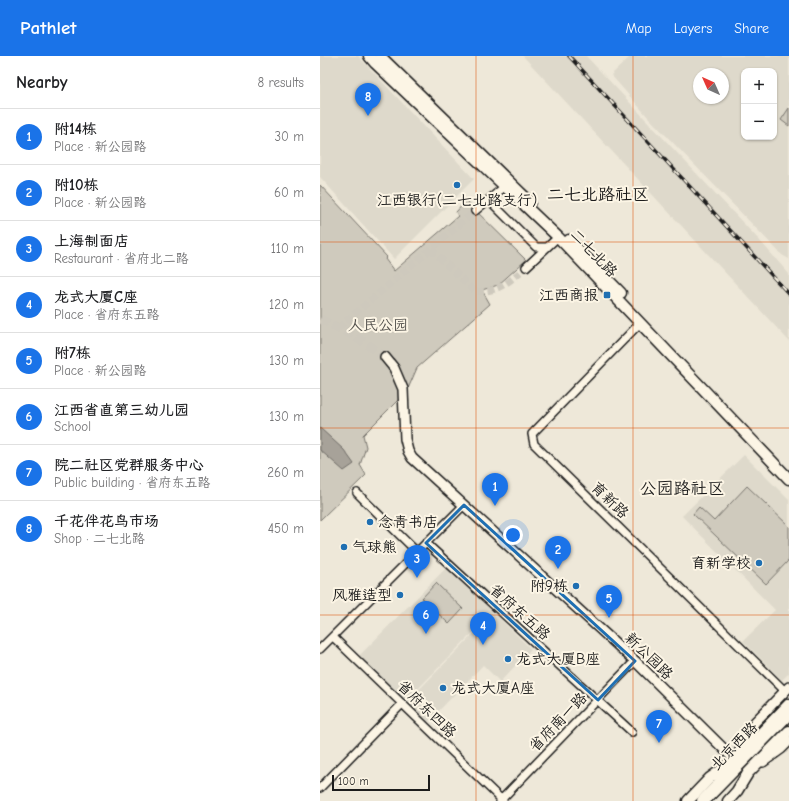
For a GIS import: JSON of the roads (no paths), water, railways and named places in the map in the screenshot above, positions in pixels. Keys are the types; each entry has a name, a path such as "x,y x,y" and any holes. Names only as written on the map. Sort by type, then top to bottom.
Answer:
{"main road":[{"name":"二七北路","path":"369,56 504,187 558,237 789,478"},
{"name":"二七北路","path":"380,56 581,251 789,469"},
{"path":"728,801 737,791 741,766 789,704"},
{"name":"北京西路","path":"712,801 741,766 789,713"},
{"name":"北京西路","path":"703,801 789,721"},
{"path":"688,801 710,778 741,766 789,731"}],"street":[{"path":"475,211 504,187"},
{"path":"489,200 536,247 547,248"},
{"path":"526,267 558,237"},
{"name":"育新路","path":"640,323 532,434 534,444 787,689"},
{"name":"新公园路","path":"385,357 394,368 403,389 405,439 408,451 412,458 635,661 741,766"},
{"path":"357,493 417,552"},
{"path":"320,649 464,505"},
{"name":"省府东五路","path":"426,543 632,732"},
{"name":"省府东四路","path":"333,637 501,800"},
{"name":"省府南一路","path":"501,800 635,661"},
{"path":"741,766 755,722 787,689"},
{"path":"320,788 402,704"},
{"path":"741,766 781,749 789,741"}],"tunnel":[{"path":"338,328 475,211"},
{"path":"431,249 474,291 497,288 508,282 526,267"},
{"path":"320,319 362,341 385,357"}],"railway":[{"path":"569,56 789,294"}],"place":[{"name":"千花伴花鸟市场","path":"368,116"},
{"name":"江西银行(二七北路支行)","path":"457,185"},
{"name":"江西商报","path":"607,295"},
{"name":"附14栋","path":"495,506"},
{"name":"念青书店","path":"370,522"},
{"name":"气球熊","path":"344,547"},
{"name":"育新学校","path":"759,563"},
{"name":"附10栋","path":"558,569"},
{"name":"上海制面店","path":"417,578"},
{"name":"附9栋","path":"576,586"},
{"name":"风雅造型","path":"400,595"},
{"name":"附7栋","path":"609,618"},
{"name":"江西省直第三幼儿园","path":"426,634"},
{"name":"龙式大厦C座","path":"483,645"},
{"name":"龙式大厦B座","path":"508,659"},
{"name":"龙式大厦A座","path":"443,688"},
{"name":"院二社区党群服务中心","path":"659,743"}],"district":[{"name":"二七北路社区","path":"598,194"},
{"name":"公园路社区","path":"682,488"}],"park label":[{"name":"人民公园","path":"378,325"}]}
